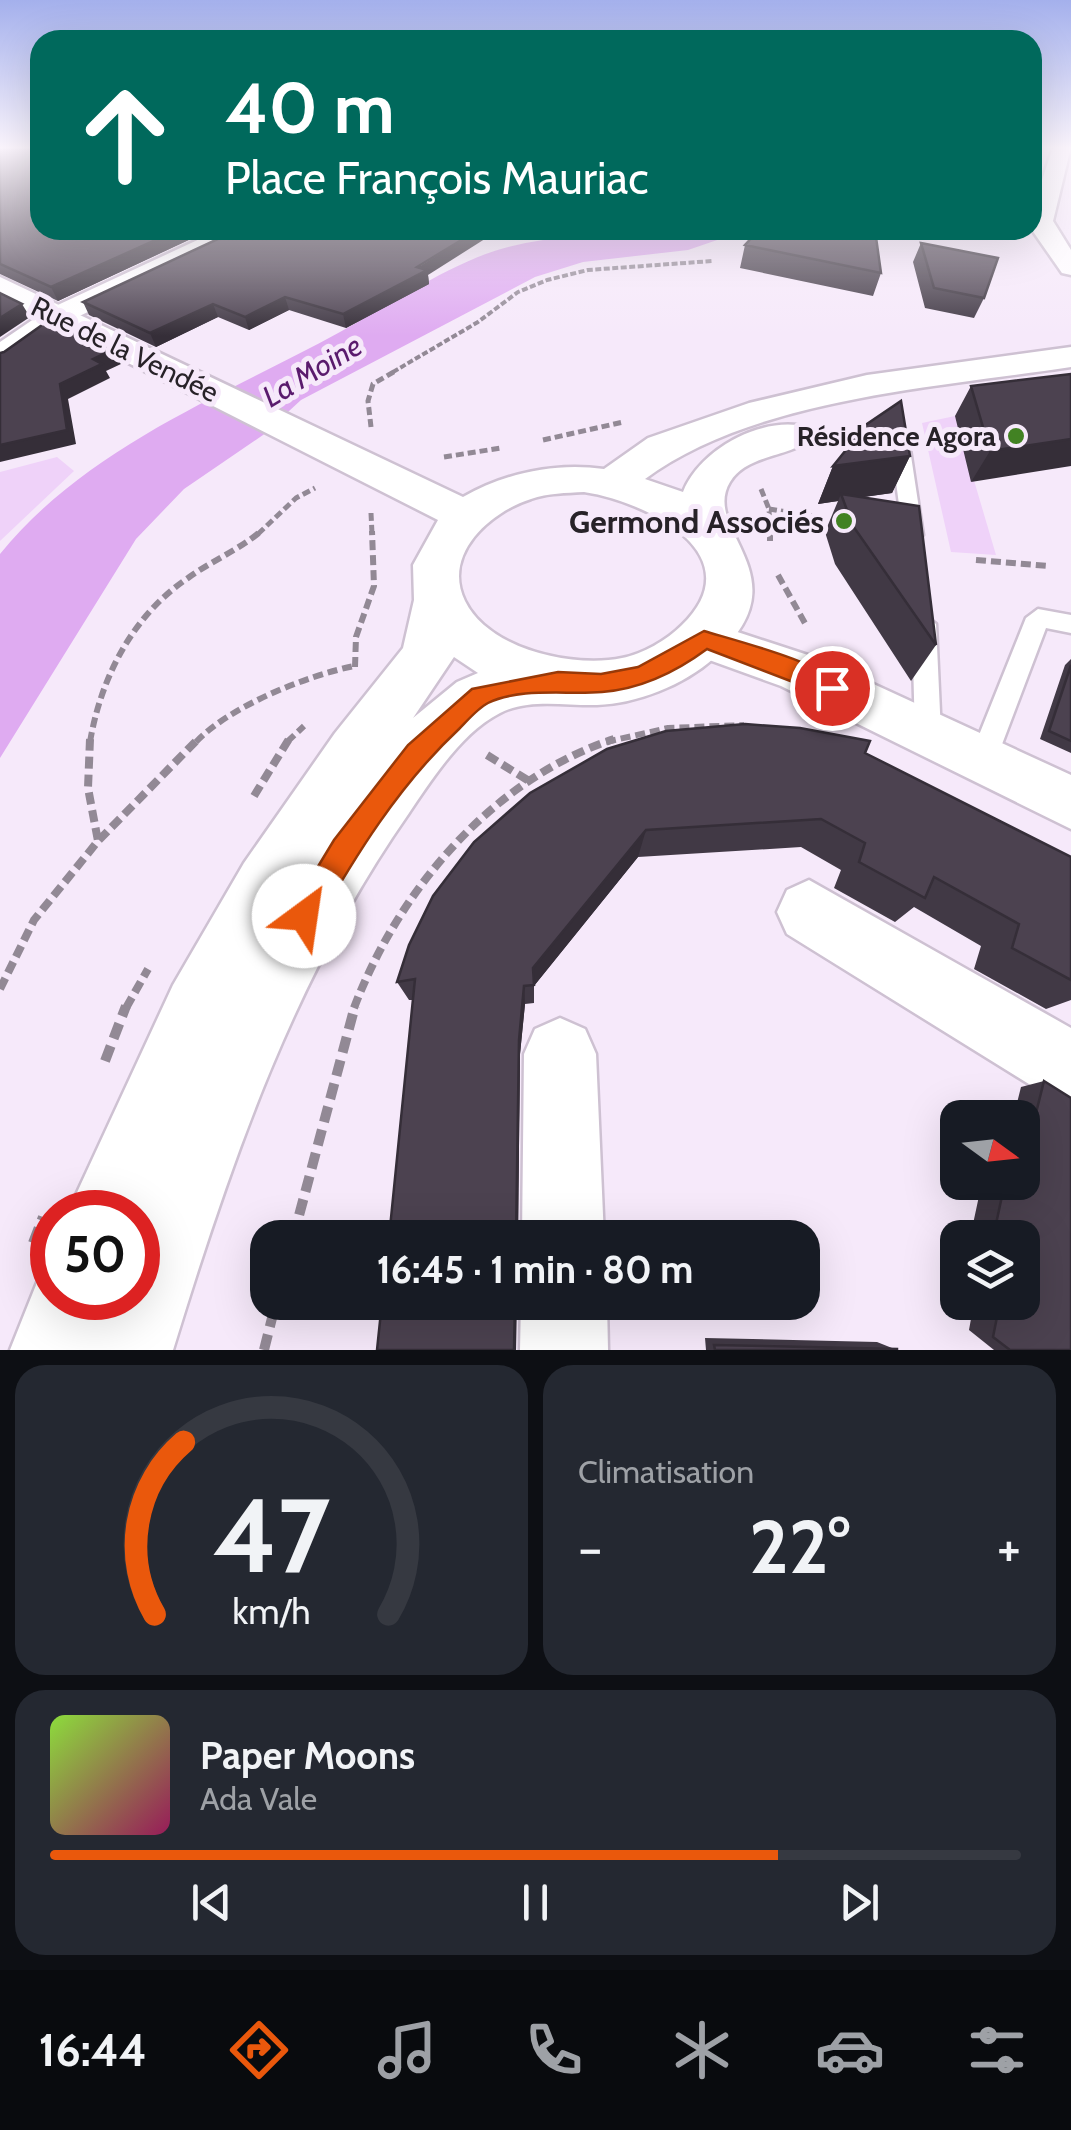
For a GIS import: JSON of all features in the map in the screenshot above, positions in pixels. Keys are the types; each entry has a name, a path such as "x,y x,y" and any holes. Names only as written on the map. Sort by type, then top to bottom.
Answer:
{"main road":[{"name":"Rue de la Vendée","path":"3,290 312,441 382,488 466,516"},
{"path":"613,482 662,447 763,411 867,386 1071,357"},
{"path":"704,528 702,495 716,472 738,453 770,440 1071,379"},
{"path":"122,1190 200,1012 268,887 356,752 428,655 439,599 439,556 466,516 505,492 529,485 558,480 613,482 648,493 704,528 722,552 728,582 723,611 704,640 678,659 642,676 601,683 558,681 480,695 416,753 344,849 265,984 177,1192 124,1350"},
{"path":"439,599 459,630 483,650 512,666 558,681"},
{"path":"59,1350 69,1320"}],"street":[{"path":"1042,225 1071,267"},
{"path":"0,356 57,316 218,240"},
{"path":"704,640 799,672 1071,803"},
{"path":"809,912 1071,1068"},
{"path":"560,1054 563,1220"},
{"path":"564,1320 564,1350"}],"lane":[{"path":"894,412 917,566"},
{"path":"921,603 928,734"},
{"path":"983,760 1038,618 1071,624"}],"path":[{"path":"370,432 368,401 373,384 478,322 518,292 588,270 712,261"},
{"path":"98,841 88,786 96,712 121,645 157,602 211,562 254,537 276,512 304,492 340,482 382,488 374,586 356,637 354,666 361,684"},
{"path":"769,509 826,518"},
{"path":"976,560 1049,566"},
{"path":"0,989 34,920 98,841 212,725 320,674 354,666"},
{"path":"298,1220 357,999 385,942 417,891 473,828 511,792 594,745 690,726 780,726 799,672"},
{"path":"264,1350 272,1320"}],"shaded area":[{"path":"955,416 996,555 951,552 922,423"},
{"path":"57,457 74,471 0,541 0,472"}],"water":[{"name":"La Moine","path":"717,240 688,250 583,262 535,277 301,400 263,435 184,489 136,539 0,758 0,554 35,516 115,453 203,402 461,264 538,241"}],"building":[{"path":"0,210 30,210 30,240 156,240 51,287 0,264"},
{"path":"216,240 462,240 417,267 427,270 343,314 285,297 245,317 213,304 150,333 83,302"},
{"path":"750,240 876,240 881,273 745,245"},
{"path":"921,243 998,258 984,298 934,288"},
{"path":"0,293 22,304 0,318"},
{"path":"52,318 114,349 93,359 102,364 60,384 67,430 0,445 0,353"},
{"path":"1071,374 1071,439 990,451 971,386"},
{"path":"901,401 910,456 833,466 867,424"},
{"path":"841,494 919,506 936,645 853,526"},
{"path":"1071,665 1071,741 1049,731"},
{"path":"745,724 800,728 870,741 865,753 1071,857 1071,980 1012,948 1019,924 934,877 925,898 859,862 865,843 821,819 646,830 533,968 534,985 524,986 519,1040 516,1220 391,1220 415,979 397,982 409,945 433,896 474,842 530,793 607,749 666,731"},
{"path":"1044,1081 1071,1098 1071,1350 1010,1350 993,1337 996,1320 1040,1320 1040,1220 997,1220 1001,1200 1040,1200 1039,1100"},
{"path":"380,1320 515,1320 514,1350 377,1350"},
{"path":"714,1345 897,1349 897,1350 715,1350"}],"place":[{"name":"Résidence Agora","path":"1016,436"},
{"name":"Germond Associés","path":"844,521"}],"route":[{"path":"304,916 344,849 416,753 480,695 558,681 601,683 642,676 678,659 704,640 799,672 832,688"}]}
